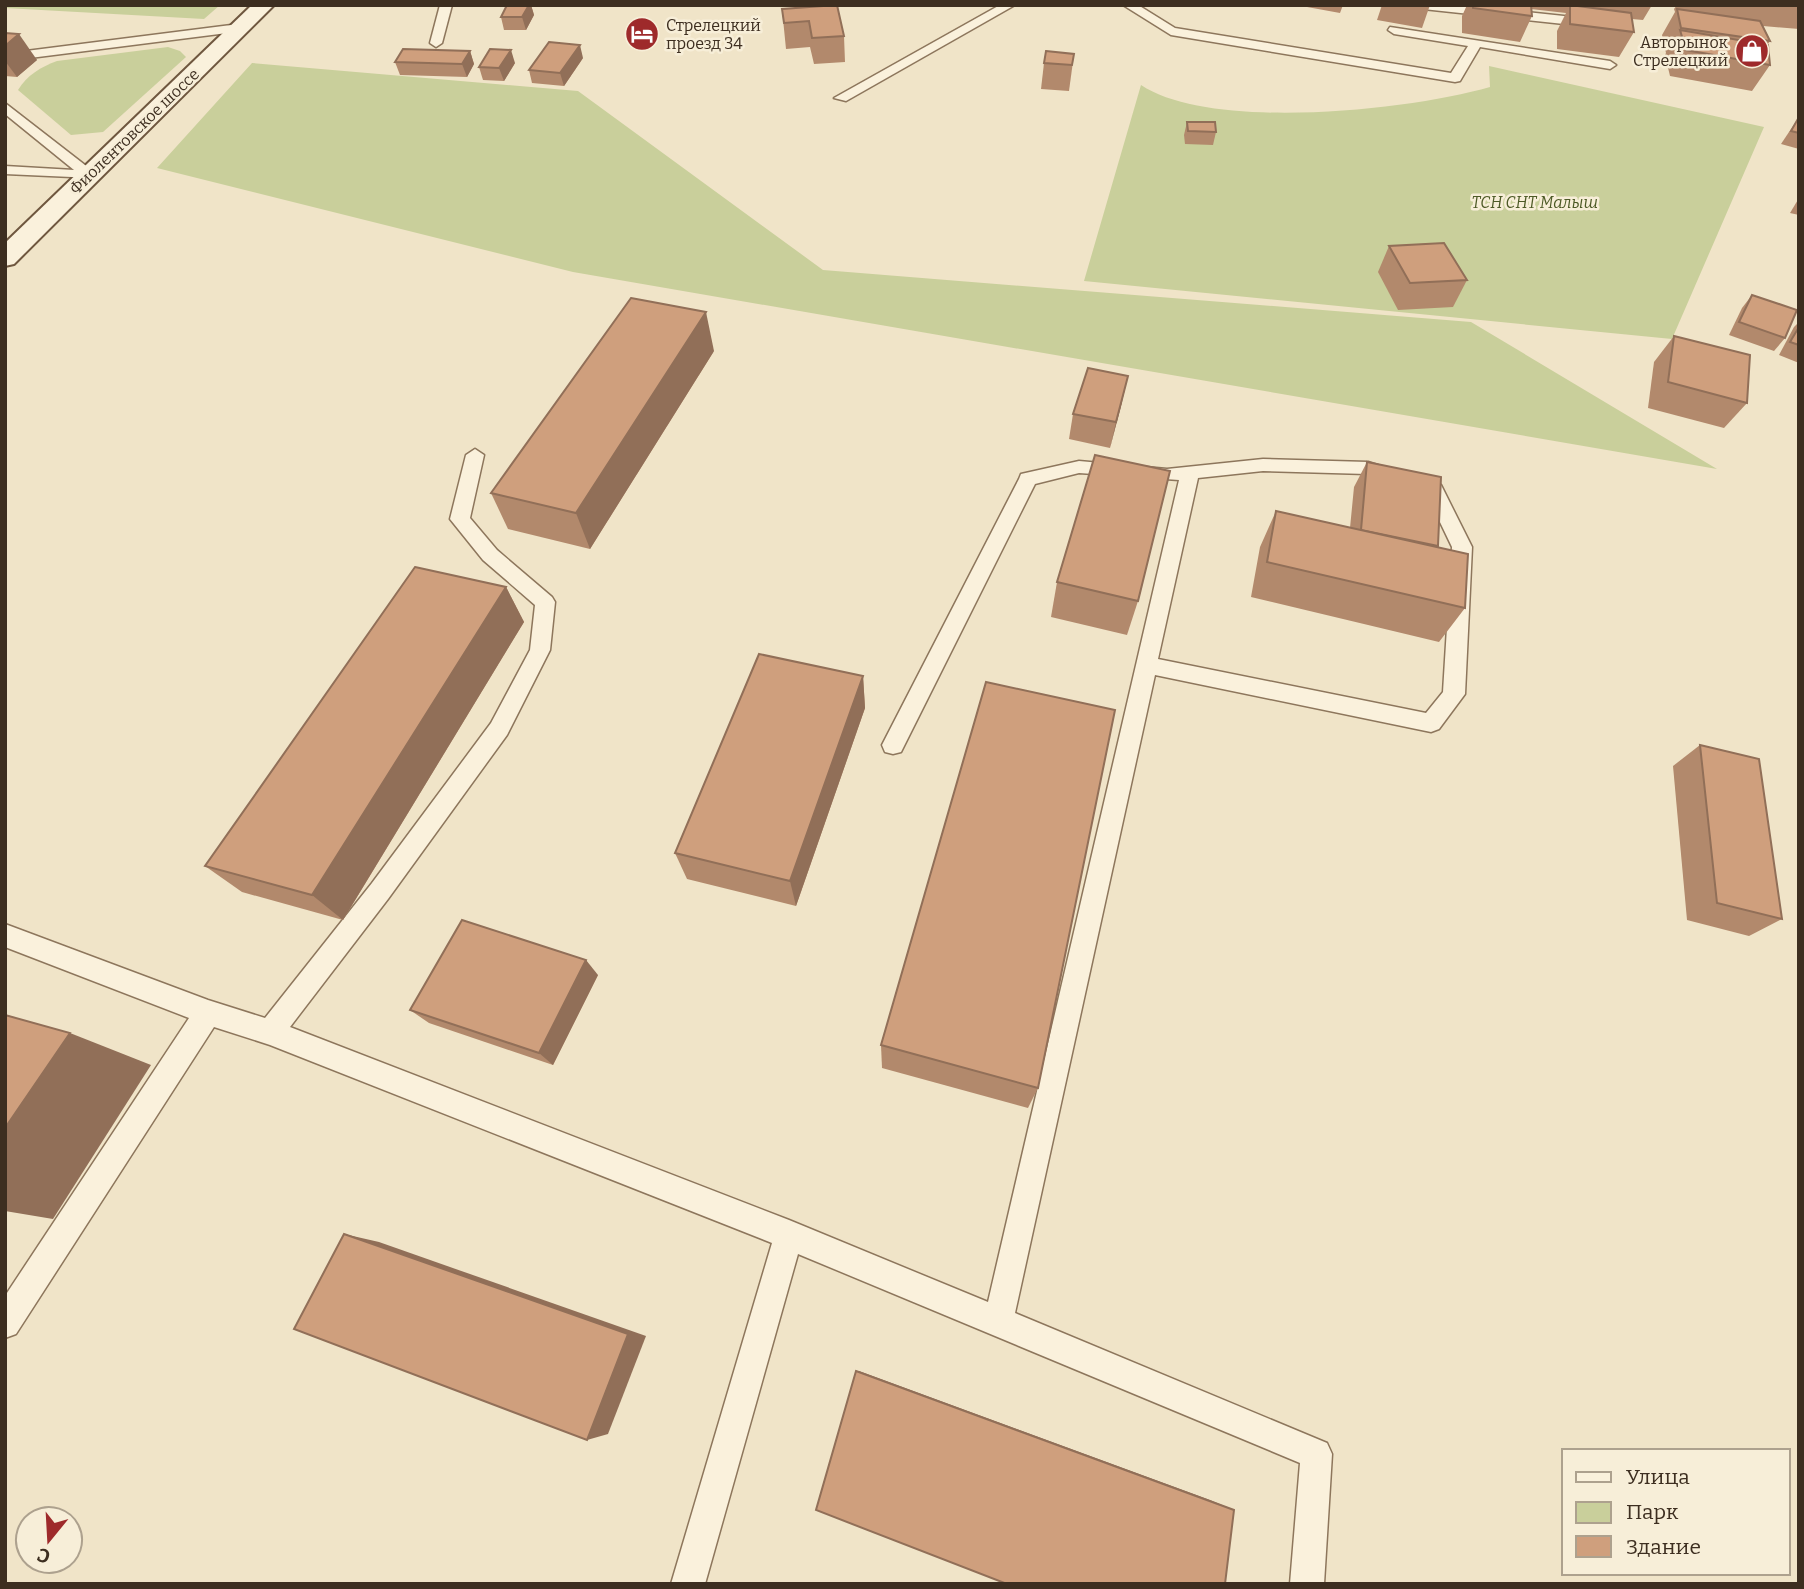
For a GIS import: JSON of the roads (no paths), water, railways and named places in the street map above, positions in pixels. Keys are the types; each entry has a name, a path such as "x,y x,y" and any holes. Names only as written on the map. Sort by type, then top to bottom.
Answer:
{"main road":[{"name":"Фиолентовское шоссе","path":"5,258 264,5"}],"lane":[{"path":"436,43 446,5"},
{"path":"841,98 1009,5"},
{"path":"1129,5 1171,31 1455,78 1476,43"},
{"path":"1423,5 1602,24"},
{"path":"5,71 26,55 239,28"},
{"path":"1394,30 1610,65"},
{"path":"5,107 89,176"},
{"path":"5,170 9,167 89,176"},
{"path":"270,1031 380,891 499,729 540,650 545,601 490,555 460,519 475,455"},
{"path":"893,745 1028,479 1079,467 1167,475 1263,465 1368,468 1434,490 1462,547 1454,694 1431,723 1146,665"},
{"path":"999,1319 1190,472"},
{"path":"5,935 208,1013 270,1031 789,1234 999,1319 1316,1454 1307,1584"},
{"path":"8,1312 208,1013"},
{"path":"688,1584 789,1234"}],"place":[{"name":"Стрелецкий проезд 34","path":"642,34"},
{"name":"Авторынок Стрелецкий","path":"1752,51"}],"park label":[{"name":"ТСН СНТ Малыш","path":"1535,202"}]}
